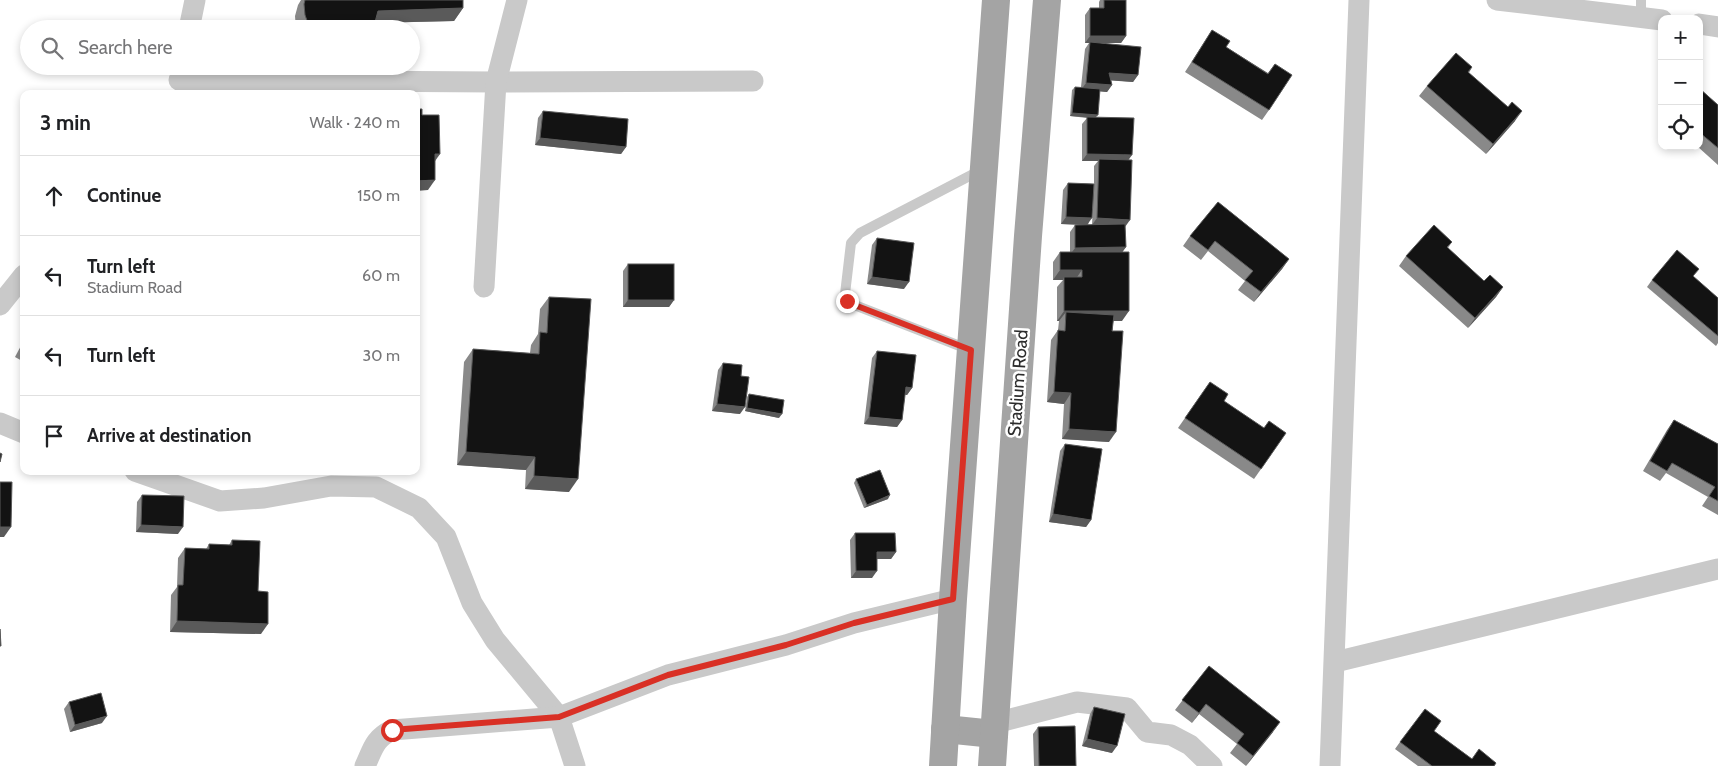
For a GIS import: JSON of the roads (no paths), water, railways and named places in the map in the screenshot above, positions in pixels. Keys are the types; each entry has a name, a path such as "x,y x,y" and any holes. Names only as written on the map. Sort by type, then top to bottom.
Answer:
{"main road":[{"path":"943,766 953,599 996,0"},
{"name":"Stadium Road","path":"992,766 1028,236 1047,0"},
{"path":"945,729 995,729"}],"street":[{"path":"191,20 195,0"},
{"path":"484,287 496,82 516,0"},
{"path":"1330,766 1359,0"},
{"path":"1497,0 1648,13"},
{"path":"1703,24 1718,26"},
{"path":"176,80 754,81"},
{"path":"0,305 20,280"},
{"path":"0,423 20,431"},
{"path":"146,475 220,501 264,498 332,486 376,487 419,508 446,537 472,603 495,640 559,717 575,766"},
{"path":"1335,662 1718,569"},
{"path":"365,766 375,743 381,735 392,730 559,717 668,675 786,645 854,623 953,599"},
{"path":"995,729 1077,702 1127,708 1147,732 1172,735 1190,745 1212,766"}],"lane":[{"path":"971,350 852,304 847,301 845,294 851,243 860,233 984,169"}]}
